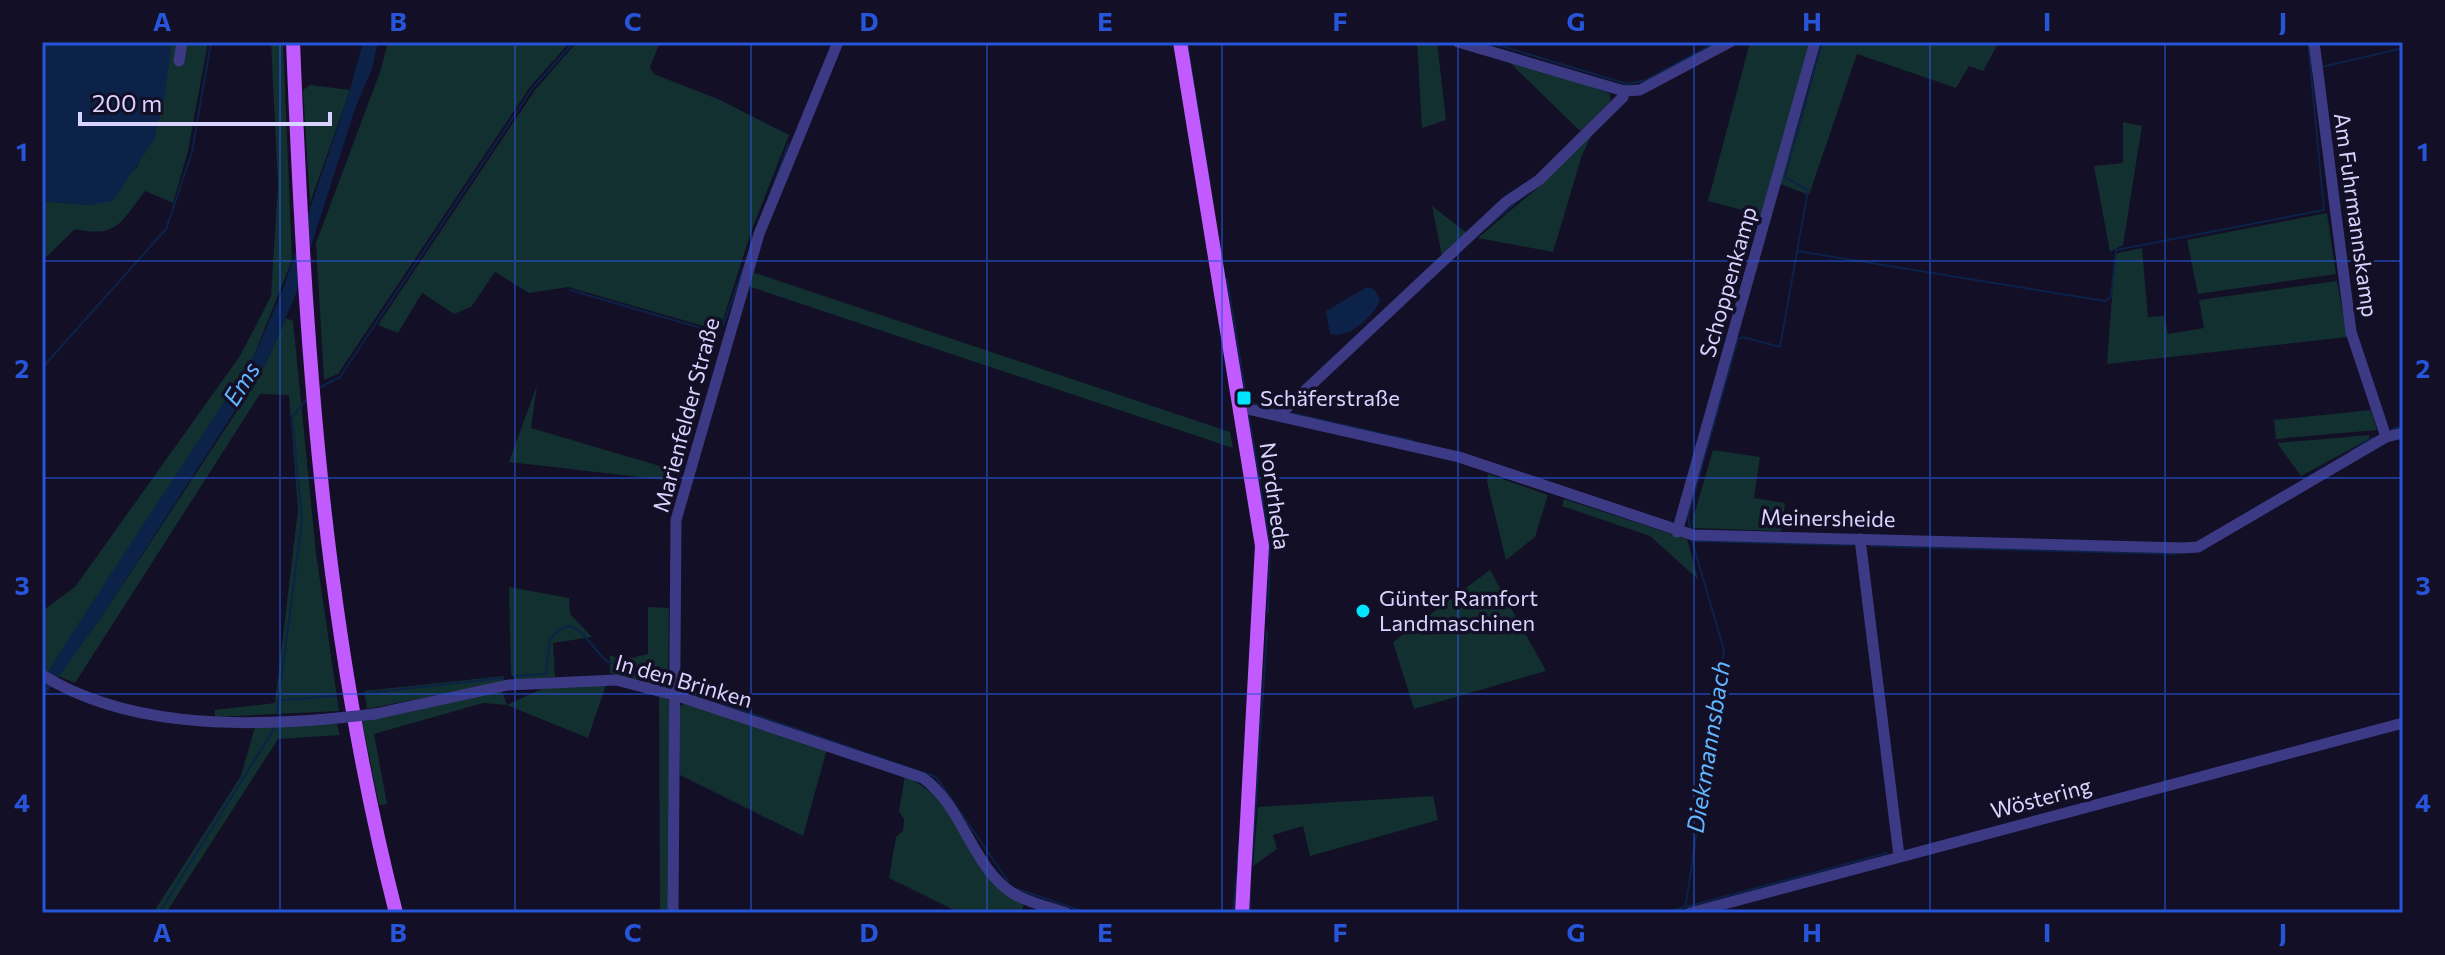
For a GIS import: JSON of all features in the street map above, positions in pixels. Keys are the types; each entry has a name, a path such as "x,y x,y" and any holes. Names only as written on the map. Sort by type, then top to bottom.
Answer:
{"main road":[{"path":"293,42 312,411 339,639 376,836 396,913"},
{"name":"Nordrheda","path":"1180,42 1262,562 1242,913"}],"street":[{"path":"179,61 182,42"},
{"name":"Marienfelder Straße","path":"673,913 677,513 759,234 838,42"},
{"path":"1458,42 1624,91 1640,90 1730,42"},
{"name":"Schoppenkamp","path":"1677,532 1815,42"},
{"name":"Am Fuhrmannskamp","path":"2314,42 2351,332 2386,437"},
{"path":"1279,415 1495,212 1539,180 1623,97 1624,91"},
{"name":"Meinersheide","path":"1239,407 1459,457 1677,532 2198,547 2386,437 2403,433"},
{"path":"1860,539 1899,856"},
{"name":"In den Brinken","path":"42,675 88,698 183,719 248,724 375,714 508,685 601,678 673,696 923,778 938,791 1004,886 1025,899 1066,913"},
{"name":"Wöstering","path":"1690,913 2403,723"}],"green space":[{"path":"168,42 208,42 188,151 173,203 145,191 117,225 101,231 75,229 42,261 42,201 89,205 123,186 126,177 137,167 171,50"},
{"path":"271,42 283,42 292,260 253,358 48,672 42,669 42,611 75,587 240,356 271,296 278,185"},
{"path":"388,42 570,42 530,87 338,374 324,380 316,243 380,72"},
{"path":"577,42 660,42 650,67 654,74 720,100 789,135 751,232 722,323 707,327 568,287 529,293 495,272 471,307 454,314 422,293 398,333 378,325 535,90"},
{"path":"1417,42 1437,42 1446,120 1422,128"},
{"path":"1750,42 1810,42 1761,215 1708,201"},
{"path":"1823,42 1999,42 1983,71 1969,66 1956,88 1857,54 1809,195 1780,184"},
{"path":"1503,56 1609,93 1611,101 1580,131"},
{"path":"310,85 350,90 310,203 303,90"},
{"path":"2123,122 2142,126 2123,245 2110,252 2094,166 2123,163"},
{"path":"1592,134 1582,155 1553,252 1478,238 1542,184"},
{"path":"1432,206 1467,233 1442,256"},
{"path":"2327,213 2336,274 2198,294 2187,240"},
{"path":"2142,248 2148,317 2164,316 2168,334 2204,328 2199,300 2337,281 2347,337 2107,364 2115,257 2118,253"},
{"path":"752,272 1230,432 1233,448 748,286"},
{"path":"286,318 293,321 316,553 339,711 215,717 215,710 275,703 298,510 289,395 260,394 75,683 58,676 102,616 237,411 266,363"},
{"path":"537,385 531,428 670,469 666,480 509,462"},
{"path":"2371,410 2377,430 2276,439 2274,420"},
{"path":"2369,435 2369,439 2301,476 2277,443"},
{"path":"1713,450 1760,457 1754,498 1785,503 1781,531 1693,528 1692,522"},
{"path":"1488,474 1548,495 1535,537 1506,560 1487,482"},
{"path":"1564,499 1687,539 1698,579 1650,536 1562,506"},
{"path":"1490,570 1546,671 1414,709 1393,642"},
{"path":"509,587 569,598 570,614 592,637 553,643 555,677 516,680 511,674"},
{"path":"648,607 669,608 668,685 663,689 610,673 610,655 623,660 648,654"},
{"path":"504,676 503,682 367,709 364,691"},
{"path":"607,682 588,738 507,705 546,687"},
{"path":"502,691 507,705 483,703 374,734 387,804 379,805 362,721"},
{"path":"659,695 669,700 669,913 660,913"},
{"path":"687,703 827,749 803,836 680,775 678,707"},
{"path":"337,724 340,735 278,739 166,913 153,913 241,776 255,727"},
{"path":"905,775 936,795 994,881 1024,902 1022,913 960,913 889,878 896,837 903,831 904,819 899,811"},
{"path":"1433,796 1438,820 1310,856 1303,826 1273,835 1277,849 1253,866 1258,807"}],"water":[{"path":"42,42 168,42 171,50 165,93 154,140 113,201 89,205 42,201"},
{"name":"Ems","path":"363,42 378,42 372,69 356,106 295,296 266,363 102,616 42,700 42,682 253,358 282,292 350,90"},
{"path":"1367,287 1374,289 1380,299 1373,312 1353,330 1330,334 1326,311"}],"waterway":[{"path":"42,368 166,229 192,152 211,42"},
{"path":"321,387 340,377 532,89 574,42"},
{"path":"1187,42 1210,184"},
{"path":"1488,42 1627,84 1646,80 1717,42"},
{"path":"1690,529 1688,516 1738,339 1743,337 1780,347 1808,190 1785,177 1822,42"},
{"path":"1797,251 2105,301 2111,297 2116,250 2324,210 2308,42"},
{"path":"2322,67 2403,48"},
{"path":"570,290 708,330 723,325 788,145"},
{"path":"1486,228 1520,199"},
{"path":"1227,279 1247,402 1276,409"},
{"path":"277,712 302,520 292,417 307,399"},
{"path":"1291,413 1413,441"},
{"path":"1249,416 1270,545 1268,613"},
{"path":"2392,429 2403,426"},
{"path":"2351,451 2374,437"},
{"name":"Diekmannsbach","path":"1685,910 1724,650 1692,541 1852,545"},
{"path":"1871,546 2176,554"},
{"path":"515,676 546,674 550,639 562,628 571,626 581,632 605,660 665,685"},
{"path":"1252,861 1267,631"},
{"path":"358,694 503,678"},
{"path":"683,690 936,777 1008,881"},
{"path":"282,700 336,696"},
{"path":"159,913 274,729"},
{"path":"1237,864 1239,844"},
{"path":"1663,913 1887,853"},
{"path":"1233,913 1237,873"},
{"path":"1017,889 1088,913"},
{"path":"1250,890 1250,913"}],"place":[{"name":"Schäferstraße","path":"1244,398"},
{"name":"Günter Ramfort Landmaschinen","path":"1363,611"}]}
